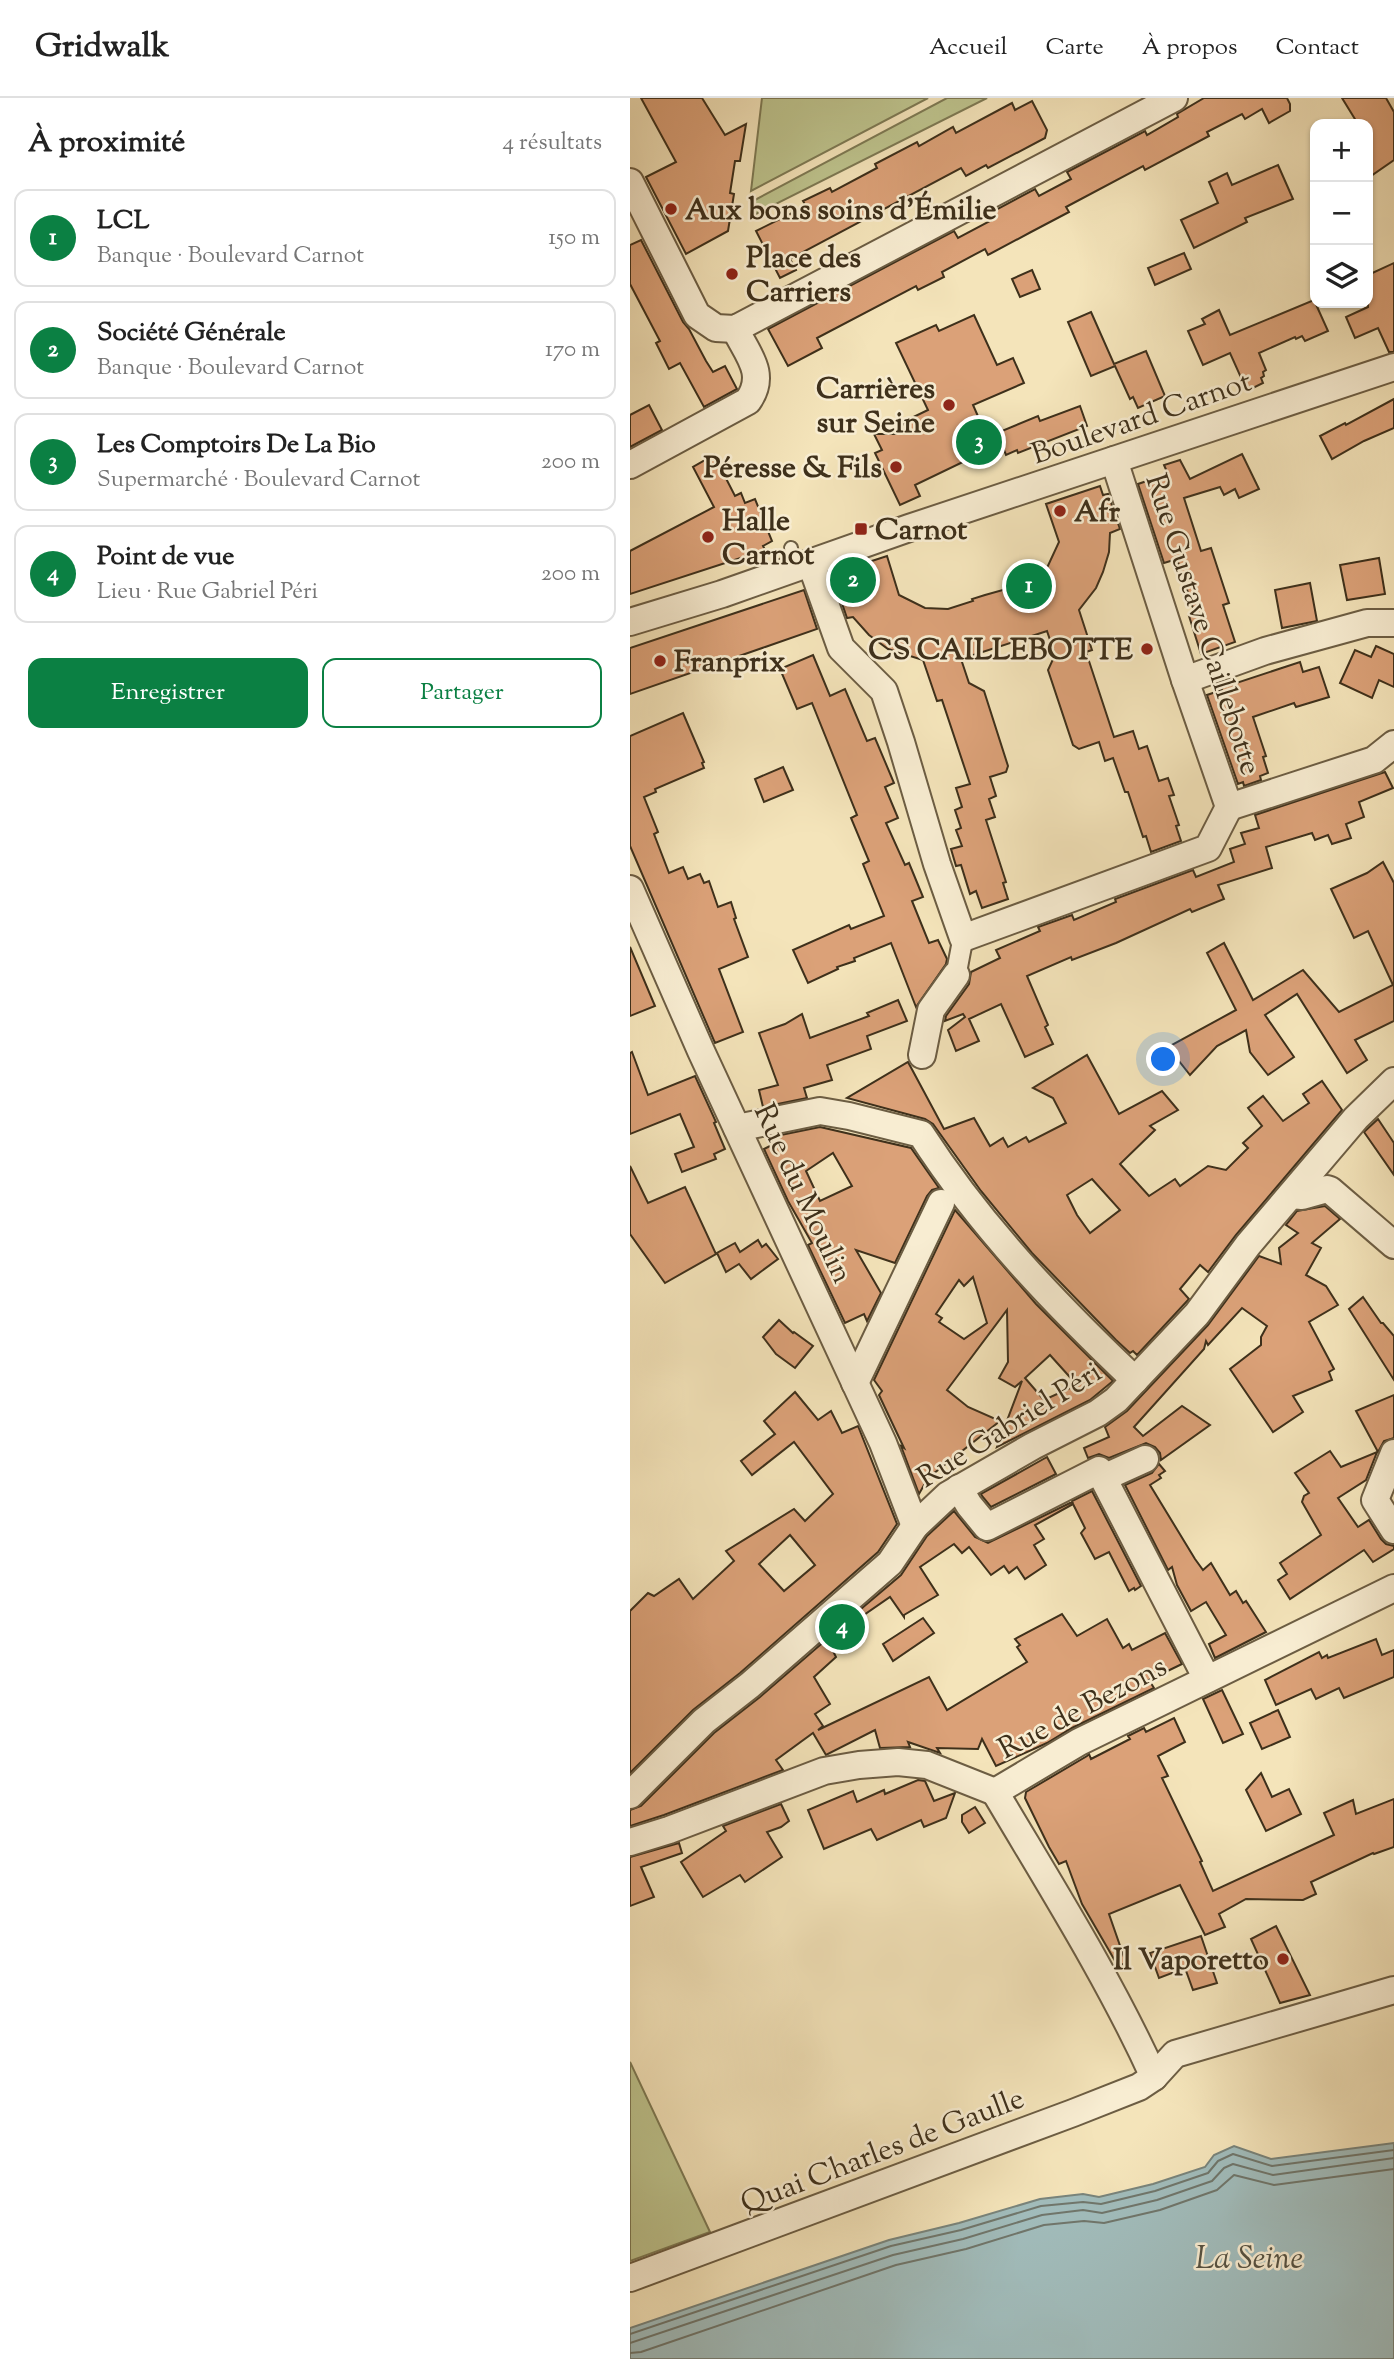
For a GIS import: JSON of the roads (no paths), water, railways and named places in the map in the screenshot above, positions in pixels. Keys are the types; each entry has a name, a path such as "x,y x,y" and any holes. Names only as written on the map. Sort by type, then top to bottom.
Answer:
{"street":[{"path":"630,182 697,315 716,328 736,329 1174,98"},
{"path":"630,465 748,401 756,390 757,374 736,329"},
{"name":"Boulevard Carnot","path":"630,622 711,598 799,560 1394,367"},
{"name":"Rue Gustave Caillebotte","path":"963,938 1208,848 1229,807 1114,460"},
{"path":"799,560 841,648 884,691 936,864 963,938 957,975 930,1010 922,1055"},
{"path":"1185,680 1265,651 1367,623 1394,623"},
{"path":"1229,807 1374,760 1394,744"},
{"name":"Rue du Moulin","path":"630,889 883,1443 915,1526"},
{"name":"Rue Gabriel Péri","path":"630,1795 704,1721 750,1685 890,1563 915,1526 948,1495 1098,1413 1116,1400 1197,1314 1248,1245 1356,1118 1394,1081"},
{"path":"737,1128 820,1111 921,1134 991,1232 1066,1314 1135,1380"},
{"path":"1291,1195 1302,1196 1331,1190 1394,1245"},
{"path":"855,1383 941,1203"},
{"path":"1394,1453 1375,1500 1394,1530"},
{"path":"1103,1478 1145,1459"},
{"path":"959,1488 987,1527 1099,1470 1208,1679"},
{"name":"Rue de Bezons","path":"630,1842 669,1830 824,1771 859,1765 898,1762 927,1765 995,1792 1079,1742 1394,1588"},
{"path":"995,1792 1077,1930 1154,2077"},
{"name":"Quai Charles de Gaulle","path":"630,2278 1139,2087 1154,2077 1175,2054 1394,1990"}],"water":[{"name":"La Seine","path":"1394,2143 1394,2359 630,2359 630,2328 889,2240 1040,2199 1083,2194 1099,2197 1153,2184 1205,2167 1214,2155 1234,2146 1271,2159"}],"place":[{"name":"Aux bons soins d'Émilie","path":"671,209"},
{"name":"Place des Carriers","path":"732,274"},
{"name":"Carrières sur Seine","path":"949,405"},
{"name":"Les Comptoirs De La Bio","path":"979,442"},
{"name":"Péresse & Fils","path":"896,467"},
{"name":"Afr","path":"1060,511"},
{"name":"Carnot","path":"861,529"},
{"name":"Halle Carnot","path":"708,537"},
{"name":"Société Générale","path":"853,580"},
{"name":"LCL","path":"1029,586"},
{"name":"CS CAILLEBOTTE","path":"1147,649"},
{"name":"Franprix","path":"660,661"},
{"name":"Point de vue","path":"842,1627"},
{"name":"Il Vaporetto","path":"1283,1959"}]}
